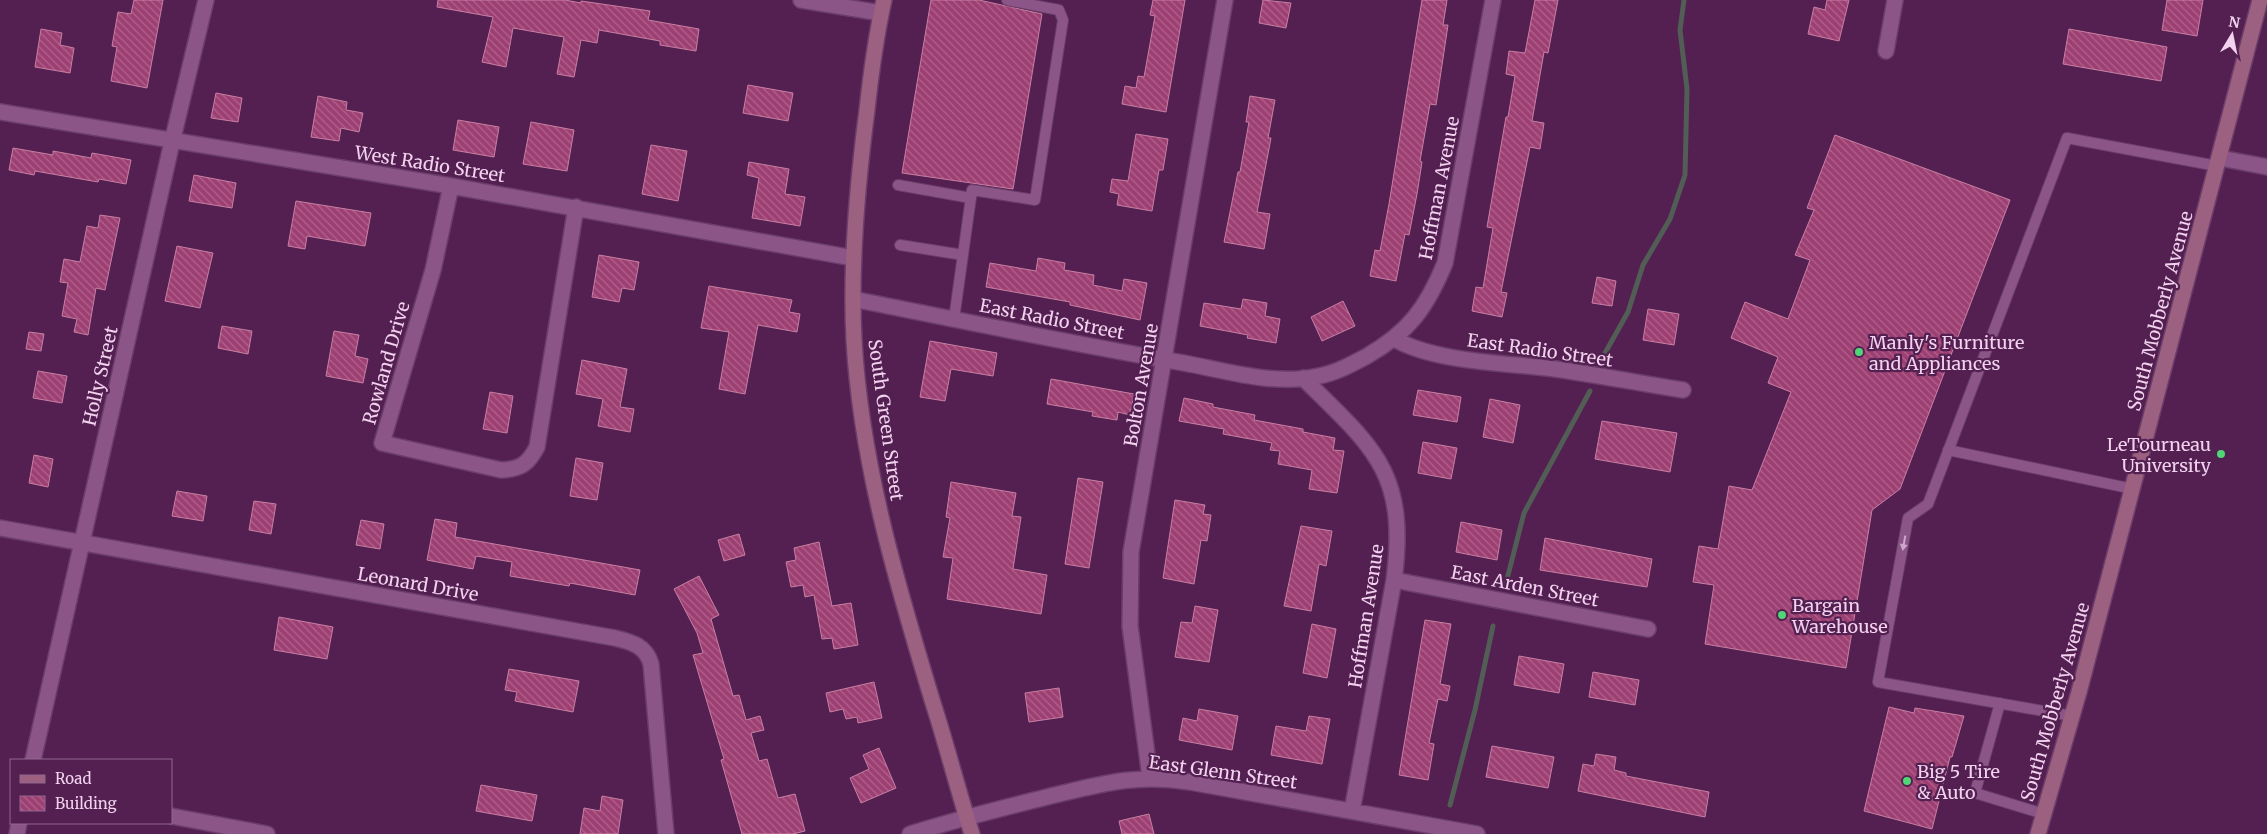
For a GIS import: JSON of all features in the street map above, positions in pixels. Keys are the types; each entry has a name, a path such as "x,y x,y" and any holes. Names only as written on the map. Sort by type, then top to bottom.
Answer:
{"main road":[{"name":"South Mobberly Avenue","path":"2038,834 2133,489 2260,0"},
{"name":"South Green Street","path":"883,6 861,158 854,258 854,341 873,483 913,636 972,834"}],"street":[{"name":"Holly Street","path":"33,759 172,142 206,0"},
{"path":"801,0 883,6"},
{"name":"Bolton Avenue","path":"1150,777 1131,640 1130,576 1133,541 1225,0"},
{"name":"Hoffman Avenue","path":"1304,378 1319,376 1345,367 1395,339 1419,312 1437,283 1445,263 1493,0"},
{"path":"1886,51 1895,0"},
{"name":"West Radio Street","path":"0,112 172,142 576,207 854,258"},
{"path":"2218,162 2267,167"},
{"name":"Rowland Drive","path":"451,186 433,270 382,443 502,470 515,469 530,461 537,447 576,207"},
{"name":"East Radio Street","path":"853,299 1164,360 1269,378 1304,378"},
{"name":"East Radio Street","path":"1395,339 1416,350 1438,355 1556,370 1682,390"},
{"name":"Hoffman Avenue","path":"1304,378 1368,443 1385,471 1392,492 1397,522 1398,542 1394,580 1352,811"},
{"name":"Leonard Drive","path":"0,528 615,638 638,646 647,653 651,664 666,834"},
{"name":"East Arden Street","path":"1394,580 1648,629"},
{"name":"East Glenn Street","path":"910,834 966,817 1114,781 1150,777 1190,782 1477,834"},
{"path":"172,816 267,834"}],"lane":[{"path":"954,319 972,190 1035,200 1064,20 1059,10 1007,0"},
{"path":"2072,716 1878,682 1908,518 1928,504 2067,138 2218,162"},
{"path":"898,185 971,198"},
{"path":"900,245 963,255"},
{"path":"1948,450 2133,489"},
{"path":"2000,703 1975,792 2044,814"}],"building":[{"path":"134,0 163,0 147,88 111,81 117,47 112,46 118,12 131,14"},
{"path":"438,0 565,0 650,11 648,20 699,29 696,51 660,45 660,41 599,30 597,43 581,40 574,77 557,74 564,37 513,28 506,67 482,62 493,17 437,7"},
{"path":"931,0 979,0 1042,14 1013,189 902,173"},
{"path":"1153,0 1185,0 1166,112 1122,104 1125,86 1136,88 1138,76 1144,77 1155,16 1150,15"},
{"path":"1263,0 1291,3 1286,28 1259,23"},
{"path":"1422,0 1447,0 1443,25 1448,25 1436,105 1430,104 1420,161 1422,162 1417,194 1409,235 1405,234 1396,281 1370,276 1375,250 1380,251 1389,204"},
{"path":"1535,0 1558,0 1548,53 1544,52 1532,121 1544,123 1540,149 1530,147 1501,292 1507,293 1502,317 1472,311 1476,287 1483,288 1493,228 1487,227 1515,76 1506,74 1509,51 1525,53"},
{"path":"1827,0 1849,0 1839,41 1808,34 1814,7 1825,10"},
{"path":"2167,0 2203,0 2197,36 2162,30"},
{"path":"41,29 62,33 60,45 74,48 70,73 35,67"},
{"path":"2069,29 2167,47 2161,81 2063,64"},
{"path":"748,85 793,93 788,121 743,113"},
{"path":"216,93 242,98 238,122 211,118"},
{"path":"318,96 347,102 346,110 363,113 359,132 341,128 339,141 311,137"},
{"path":"1250,96 1275,100 1268,138 1271,138 1257,212 1270,214 1264,249 1224,242 1249,122 1246,122"},
{"path":"458,120 499,127 494,157 453,150"},
{"path":"531,122 574,130 567,171 523,164"},
{"path":"1136,134 1168,139 1163,170 1159,170 1152,211 1117,205 1119,194 1110,192 1112,179 1128,181"},
{"path":"1835,135 2010,200 1900,489 1872,510 1846,668 1705,644 1714,585 1693,582 1699,546 1718,549 1729,486 1752,490 1791,392 1768,383 1778,357 1731,338 1745,302 1788,319 1810,260 1795,255 1814,210 1807,208"},
{"path":"651,145 687,151 678,201 642,194"},
{"path":"13,148 53,155 53,151 91,158 92,153 131,160 126,184 99,179 98,182 35,171 34,175 9,170"},
{"path":"749,162 789,169 785,194 805,197 800,226 752,218 759,178 747,175"},
{"path":"194,175 236,183 232,208 189,201"},
{"path":"296,201 371,213 365,246 307,236 305,249 288,246"},
{"path":"100,215 120,218 105,290 96,288 88,335 74,332 77,319 62,316 68,283 60,282 64,259 80,262 87,226 98,228"},
{"path":"177,246 213,253 200,308 165,301"},
{"path":"599,255 639,262 634,290 622,288 619,302 592,297"},
{"path":"1038,258 1065,263 1064,270 1094,275 1093,285 1122,291 1124,279 1147,283 1140,320 1070,305 1070,302 986,287 990,263 1036,271"},
{"path":"1597,277 1616,281 1612,306 1592,303"},
{"path":"709,286 792,300 789,312 800,314 797,332 758,325 745,394 719,389 729,332 701,328"},
{"path":"1243,299 1267,303 1265,316 1280,319 1276,343 1247,338 1248,335 1200,326 1204,303 1241,309"},
{"path":"1343,301 1355,326 1322,341 1311,317"},
{"path":"1648,309 1679,314 1674,345 1643,340"},
{"path":"222,326 252,331 248,354 218,348"},
{"path":"334,331 359,335 355,356 368,359 363,383 326,376"},
{"path":"29,332 44,334 41,351 26,349"},
{"path":"930,341 997,353 993,376 951,369 945,401 920,397"},
{"path":"582,360 627,369 620,407 634,409 630,432 598,426 603,399 576,394"},
{"path":"38,371 67,376 62,403 33,398"},
{"path":"1051,379 1134,394 1130,415 1118,412 1117,420 1092,416 1093,412 1047,404"},
{"path":"1418,390 1461,397 1457,422 1413,415"},
{"path":"490,392 513,396 507,433 483,429"},
{"path":"1184,398 1213,404 1213,407 1255,415 1254,420 1303,429 1303,432 1335,438 1333,450 1344,451 1337,493 1309,489 1312,470 1278,464 1280,451 1270,450 1272,443 1223,434 1224,429 1179,421"},
{"path":"1490,399 1520,405 1513,443 1483,437"},
{"path":"1602,421 1677,433 1670,472 1595,459"},
{"path":"1423,442 1457,448 1451,479 1418,473"},
{"path":"34,455 53,459 48,487 29,483"},
{"path":"576,458 603,463 597,500 570,496"},
{"path":"1078,478 1103,482 1089,568 1065,564"},
{"path":"951,482 1016,493 1012,516 1021,517 1013,569 1047,575 1041,614 947,599 953,558 943,557 950,518 946,517"},
{"path":"177,491 207,496 203,521 172,516"},
{"path":"1175,500 1205,505 1203,514 1211,515 1207,541 1201,540 1194,584 1163,578"},
{"path":"254,501 276,504 271,534 249,530"},
{"path":"435,519 457,523 455,537 640,570 635,595 570,583 569,586 510,576 512,562 476,556 473,569 427,560"},
{"path":"361,520 384,524 380,549 356,545"},
{"path":"1461,522 1502,530 1497,560 1456,552"},
{"path":"1301,526 1332,531 1326,566 1319,564 1311,611 1284,606"},
{"path":"739,534 745,555 724,561 718,540"},
{"path":"1545,538 1652,559 1647,587 1540,570"},
{"path":"819,542 832,606 851,603 858,645 834,649 832,638 822,639 814,595 805,597 803,585 791,587 786,562 796,560 794,548"},
{"path":"699,576 719,615 711,619 733,696 739,695 746,720 760,716 764,730 751,733 759,761 767,759 778,798 795,794 805,831 793,834 742,834 721,760 724,759 693,655 703,653 697,633 674,589"},
{"path":"1195,606 1218,610 1209,662 1175,657 1181,622 1192,623"},
{"path":"279,617 333,627 327,659 274,650"},
{"path":"1425,620 1451,624 1440,684 1450,686 1447,701 1438,699 1429,743 1434,744 1428,780 1399,775"},
{"path":"1312,624 1336,629 1327,678 1303,673"},
{"path":"1519,656 1564,664 1559,693 1514,685"},
{"path":"509,669 579,681 573,712 515,701 517,692 505,690"},
{"path":"1593,672 1639,680 1635,705 1589,697"},
{"path":"874,682 882,718 858,723 857,717 846,719 843,709 830,712 826,693"},
{"path":"1059,688 1063,717 1029,722 1025,693"},
{"name":"Big 5 Tire & Auto","path":"1889,707 1914,713 1915,708 1964,716 1952,757 1950,757 1932,829 1864,811"},
{"path":"1199,709 1238,716 1232,750 1179,740 1183,718 1197,721"},
{"path":"1309,716 1330,719 1322,764 1271,755 1276,726 1306,731"},
{"path":"1492,746 1554,757 1548,788 1486,777"},
{"path":"879,748 896,788 861,803 850,778 869,769 863,755"},
{"path":"1596,754 1616,757 1614,770 1626,773 1626,776 1709,792 1705,817 1578,791 1583,764 1594,766"},
{"path":"481,785 537,795 532,821 476,811"},
{"path":"602,796 623,800 618,834 580,834 584,808 600,811"},
{"path":"1149,814 1154,834 1122,834 1119,821"}],"waterway":[{"path":"1600,362 1628,312 1643,265 1670,219 1685,175 1687,89 1680,30 1684,0"},
{"path":"1505,587 1524,513 1590,391"},
{"path":"1450,805 1475,710 1493,626"}],"place":[{"name":"Manly's Furniture and Appliances","path":"1859,352"},
{"name":"LeTourneau University","path":"2221,454"},
{"name":"Bargain Warehouse","path":"1782,615"},
{"name":"Big 5 Tire & Auto","path":"1907,781"}]}
